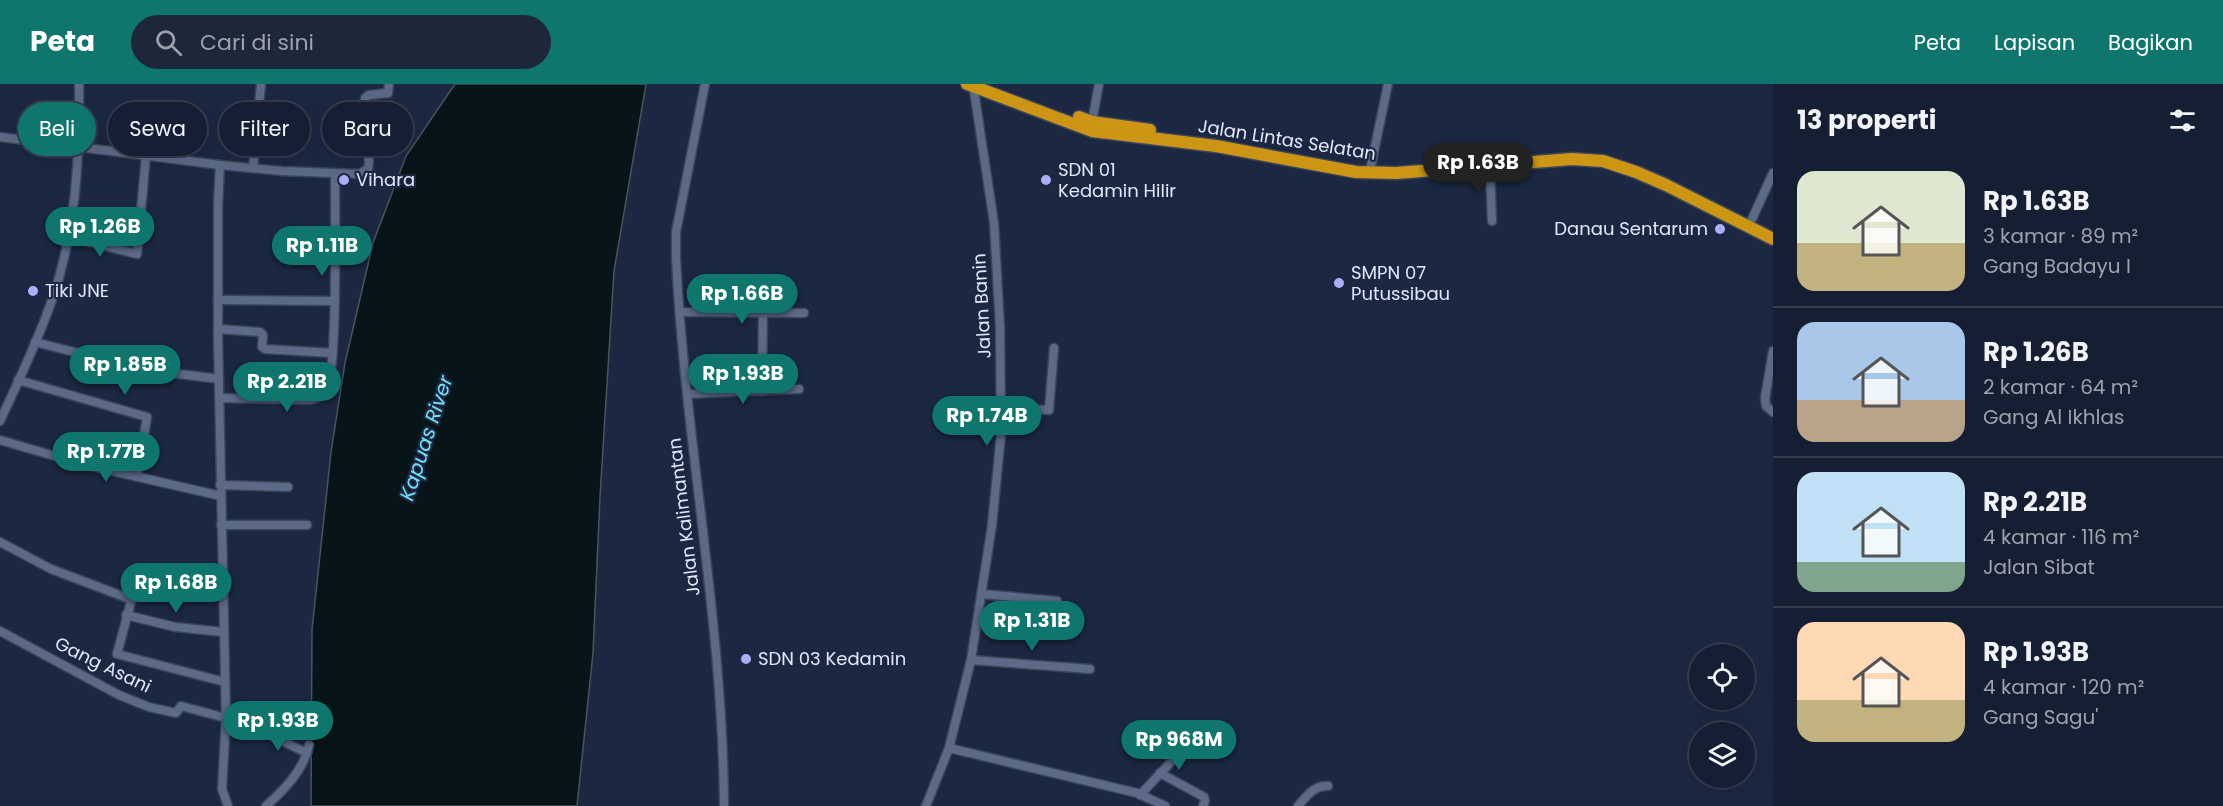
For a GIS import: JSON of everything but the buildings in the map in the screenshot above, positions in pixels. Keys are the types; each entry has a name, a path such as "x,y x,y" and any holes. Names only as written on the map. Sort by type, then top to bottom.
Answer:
{"highway":[{"name":"Jalan Lintas Selatan","path":"987,84 1092,122 1327,161 1371,166 1490,167 1572,159 1603,161 1666,185 1773,239"},
{"name":"Jalan Lintas Selatan","path":"971,85 1092,131 1217,143 1356,172 1396,173 1541,153 1599,153 1641,165 1752,219 1773,232"}],"street":[{"path":"79,84 79,102"},
{"path":"253,168 261,84"},
{"path":"69,237 137,254 146,156 253,168 359,174 368,169 366,98 369,95 388,93 389,84"},
{"name":"Jalan Kalimantan","path":"705,84 676,232 687,394 718,676 724,806"},
{"path":"1092,122 1099,84"},
{"path":"1371,166 1389,84"},
{"name":"Jalan Banin","path":"926,806 949,748 971,660 998,470 1002,409 994,223 971,85"},
{"path":"0,137 18,139"},
{"path":"0,421 52,302 69,237 79,156"},
{"path":"220,165 218,329 226,718 222,789 228,806"},
{"path":"1490,167 1492,221"},
{"path":"1752,219 1773,173"},
{"path":"220,398 309,400 323,394 328,381 332,352 335,301 335,174"},
{"path":"218,300 335,301"},
{"path":"680,312 804,313"},
{"path":"762,391 763,312"},
{"path":"218,329 260,332 263,335 262,347 265,349 332,352"},
{"path":"34,342 140,369 219,379"},
{"path":"1002,409 1049,410 1054,348"},
{"path":"1773,351 1766,398 1766,406 1773,412"},
{"path":"18,380 147,417 137,477"},
{"path":"687,394 799,389"},
{"path":"0,440 82,464 221,496"},
{"path":"220,485 288,487"},
{"path":"221,525 307,525"},
{"path":"0,542 51,569 130,598"},
{"path":"223,583 138,576 130,598 117,654 225,682"},
{"path":"982,594 1057,601"},
{"path":"126,615 175,627 224,632"},
{"name":"Gang Asani","path":"0,631 134,701 176,713 181,706 226,718"},
{"path":"971,660 1090,669"},
{"path":"258,729 308,749 297,773 266,806"},
{"path":"1140,795 1200,730"},
{"path":"949,748 1140,795 1165,806"},
{"path":"1160,773 1204,797 1203,806"},
{"path":"1298,806 1311,791 1328,786"}],"water":[{"name":"Kapuas River","path":"455,84 646,84 614,271 593,653 577,806 311,806 312,630 331,452 345,363 373,243 406,156 413,156 413,146"}],"place":[{"name":"Vihara","path":"344,180"},
{"name":"SDN 01 Kedamin Hilir","path":"1046,180"},
{"name":"Danau Sentarum","path":"1720,229"},
{"name":"SMPN 07 Putussibau","path":"1339,283"},
{"name":"Tiki JNE","path":"33,291"},
{"name":"SDN 03 Kedamin","path":"746,659"}]}
